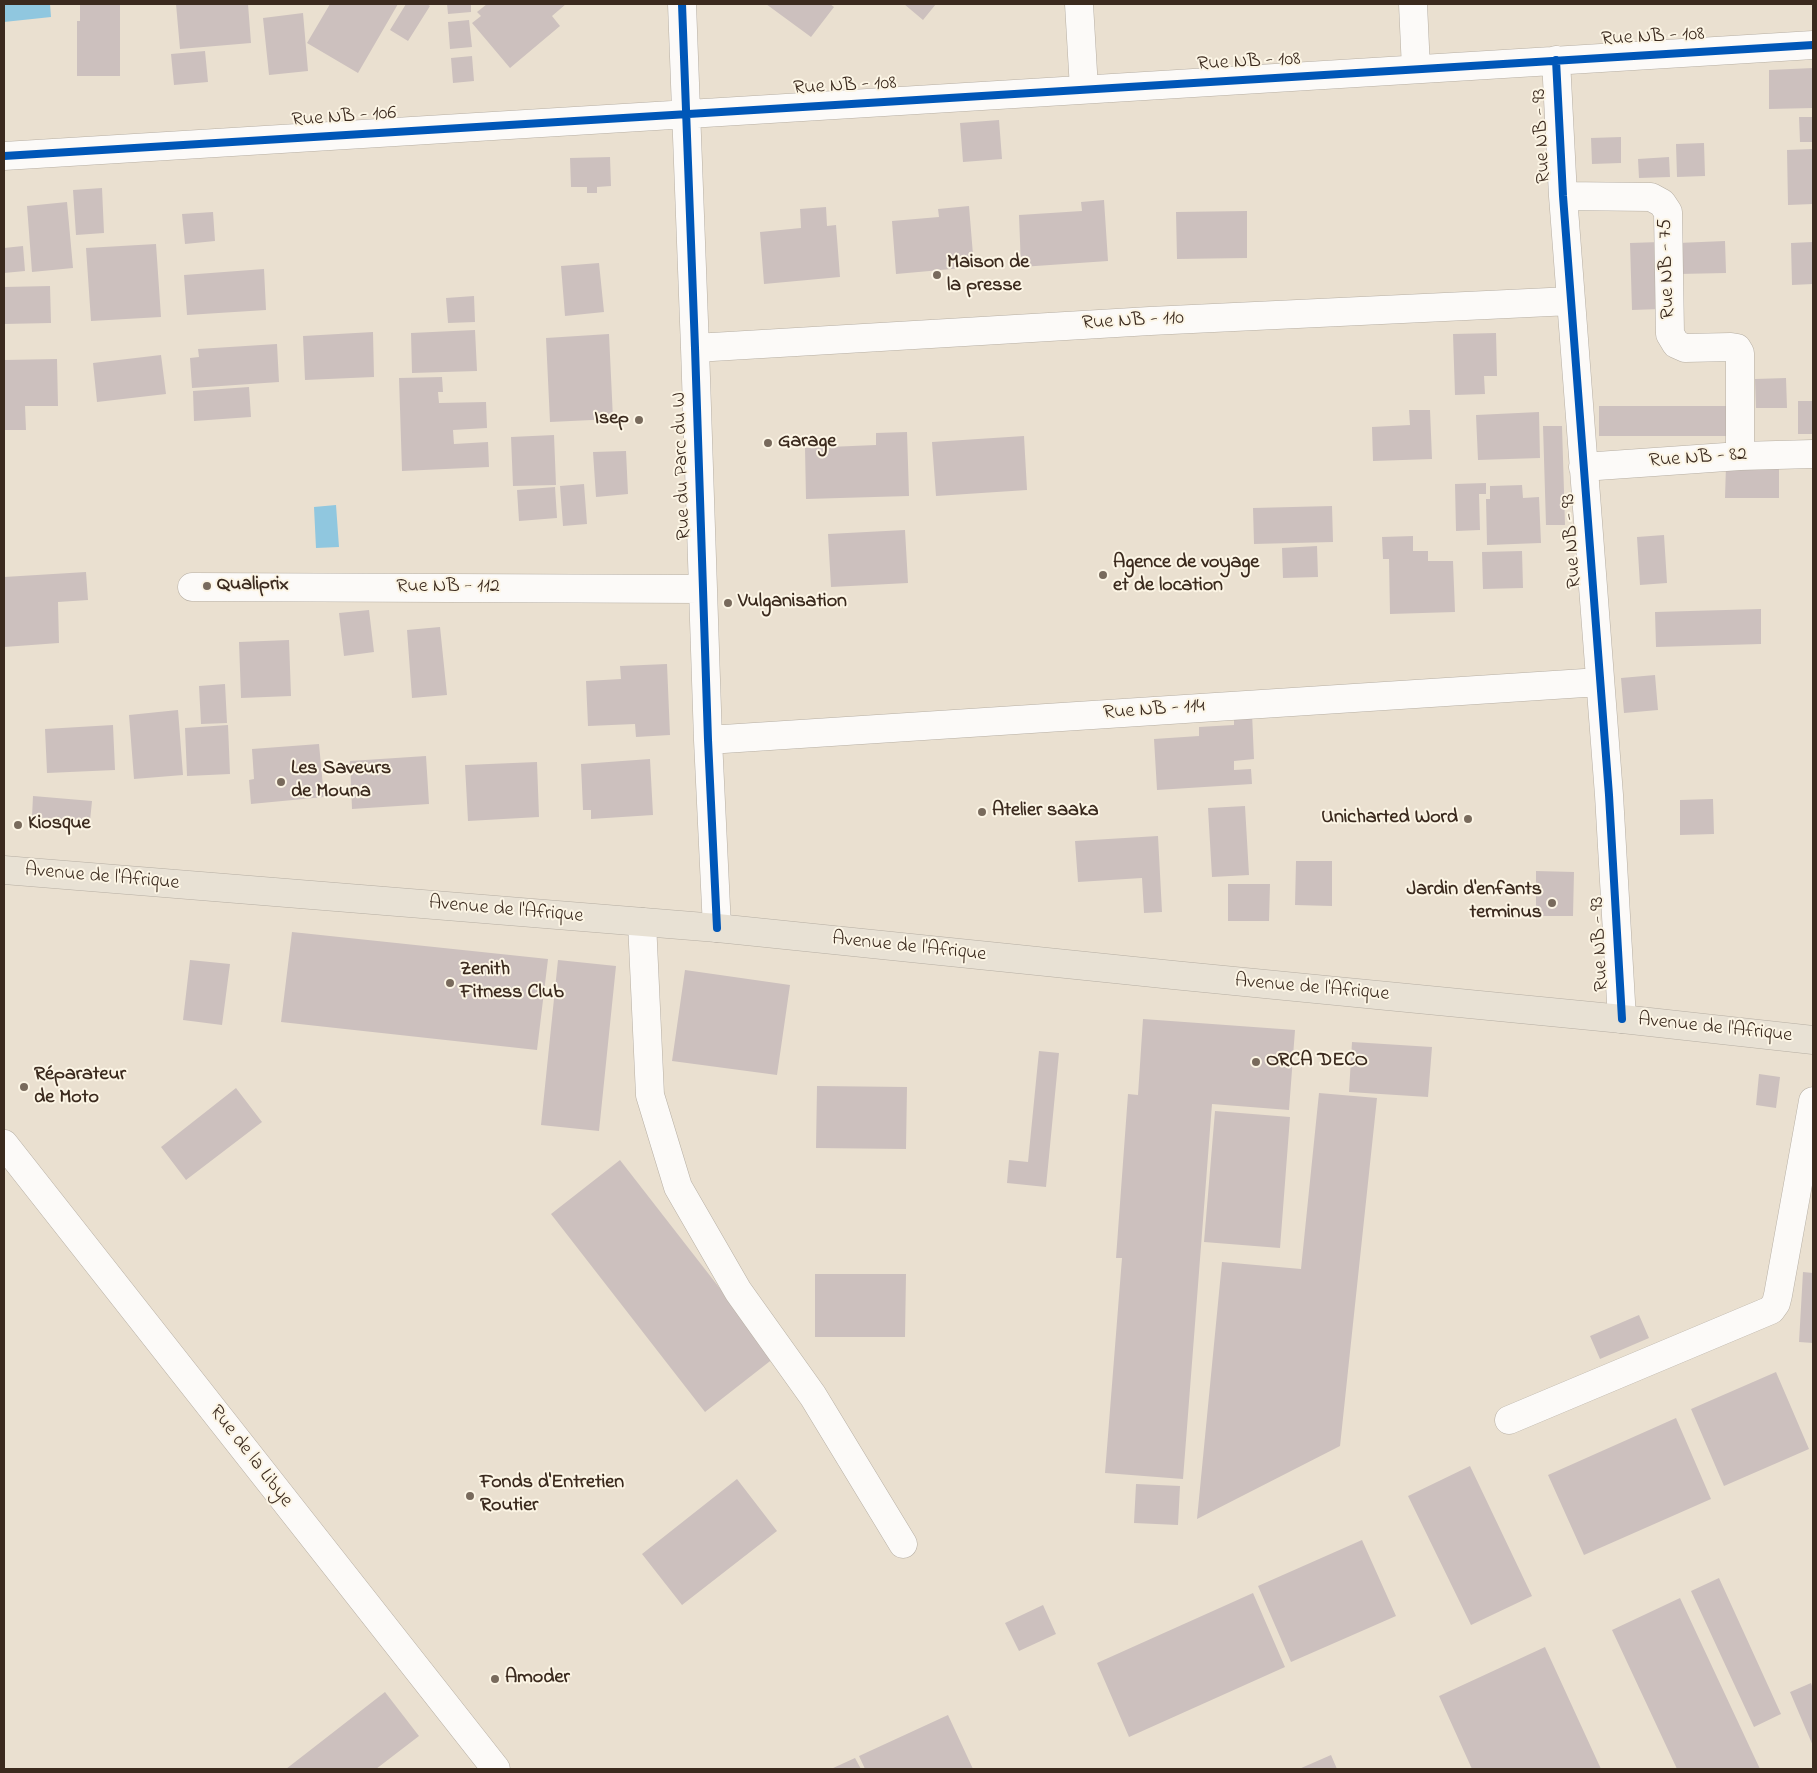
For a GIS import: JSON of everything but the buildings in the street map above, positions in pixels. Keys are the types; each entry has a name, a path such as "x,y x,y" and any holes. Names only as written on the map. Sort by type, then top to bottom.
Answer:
{"main road":[{"name":"Avenue de l'Afrique","path":"4,870 716,928 1813,1040"}],"street":[{"name":"Rue du Parc du W","path":"682,4 716,928"},
{"path":"1079,4 1084,89"},
{"path":"1413,4 1416,69"},
{"name":"Rue NB - 108","path":"687,113 1813,45"},
{"name":"Rue NB - 93","path":"1556,60 1563,196 1612,845 1622,1019"},
{"name":"Rue NB - 106","path":"4,156 687,113"},
{"name":"Rue NB - 75","path":"1563,196 1651,197 1662,203 1668,212 1670,334 1676,344 1685,348 1731,347 1736,348 1740,353 1740,456"},
{"name":"Rue NB - 110","path":"696,348 1140,322 1571,301"},
{"name":"Rue NB - 82","path":"1583,467 1740,456 1813,454"},
{"name":"Rue NB - 112","path":"192,588 703,589"},
{"name":"Rue NB - 114","path":"708,740 1600,682"},
{"path":"642,922 650,1095 678,1188 738,1291 813,1396 903,1544"},
{"path":"1509,1420 1771,1310 1778,1295 1813,1101"},
{"name":"Rue de la Libye","path":"4,1144 496,1769"}],"water":[{"path":"4,4 50,4 51,17 4,22"},
{"path":"336,505 339,547 316,548 314,507"}],"cycle path":[{"path":"682,4 708,740 717,928"},
{"path":"4,156 1813,45"},
{"path":"1556,60 1563,196 1609,795 1622,1019"}],"place":[{"name":"Maison de la presse","path":"937,275"},
{"name":"Isep","path":"639,420"},
{"name":"Garage","path":"768,443"},
{"name":"Agence de voyage et de location","path":"1103,575"},
{"name":"Qualiprix","path":"207,586"},
{"name":"Vulganisation","path":"728,603"},
{"name":"Les Saveurs de Mouna","path":"281,782"},
{"name":"Atelier saaka","path":"982,812"},
{"name":"Unicharted Word","path":"1468,819"},
{"name":"Kiosque","path":"18,825"},
{"name":"Jardin d'enfants terminus","path":"1552,903"},
{"name":"Zenith Fitness Club","path":"450,983"},
{"name":"ORCA DECO","path":"1256,1062"},
{"name":"Réparateur de Moto","path":"24,1087"},
{"name":"Fonds d'Entretien Routier","path":"470,1496"},
{"name":"Amoder","path":"495,1679"}]}
